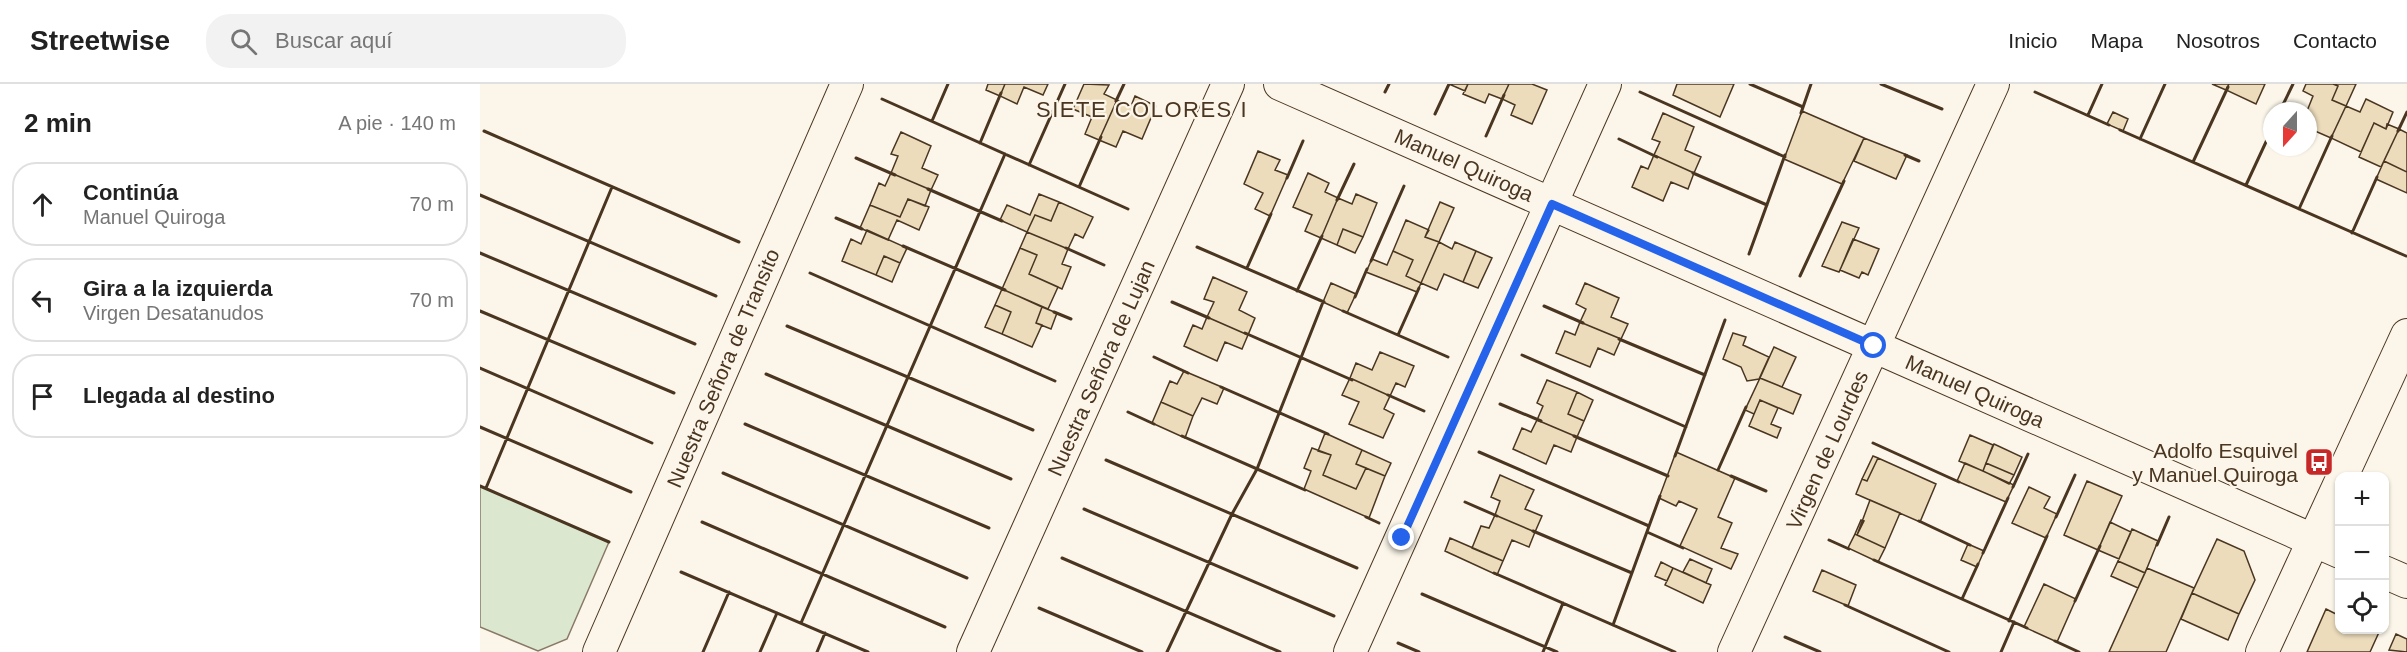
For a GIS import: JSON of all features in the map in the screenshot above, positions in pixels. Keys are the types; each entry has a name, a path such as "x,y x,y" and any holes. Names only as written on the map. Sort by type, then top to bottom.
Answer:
{"street":[{"name":"Nuestra Señora de Transito","path":"599,652 846,84"},
{"name":"Nuestra Señora de Lujan","path":"973,652 1228,84"},
{"name":"Manuel Quiroga","path":"1280,84 2326,546"},
{"path":"1350,652 1605,84"},
{"name":"Virgen de Lourdes","path":"1734,652 1993,84"},
{"path":"2344,472 2407,335"},
{"path":"2262,652 2326,546 2335,506"},
{"path":"2389,574 2407,582"}],"green space":[{"path":"480,486 609,542 567,639 538,651 480,627"}],"building":[{"path":"988,84 1005,84 1000,96 986,90"},
{"path":"1005,84 1048,84 1043,95 1024,87 1017,104 1000,96"},
{"path":"1084,84 1109,85 1104,94 1117,100 1099,140 1085,134 1092,117 1073,109"},
{"path":"1449,84 1468,84 1465,91"},
{"path":"1468,84 1509,84 1502,99 1489,94 1485,103 1463,94"},
{"path":"1509,84 1532,84 1547,90 1532,124 1511,115 1515,105 1502,99"},
{"path":"1677,84 1734,84 1720,117 1673,95"},
{"path":"2212,84 2229,84 2226,90"},
{"path":"2229,84 2265,84 2256,104 2226,90"},
{"path":"2306,84 2338,86 2332,100 2346,106 2331,138 2317,132 2317,102 2311,102 2313,96 2303,91"},
{"path":"2334,84 2356,84 2346,106 2332,100 2338,86"},
{"path":"1135,96 1156,106 1142,139 1123,131 1116,147 1099,140 1117,100 1131,106"},
{"path":"2366,99 2393,112 2386,129 2374,123 2361,152 2331,138 2346,106 2360,112"},
{"path":"1802,111 1864,138 1842,184 1784,159"},
{"path":"2113,112 2128,119 2123,131 2107,124"},
{"path":"1663,113 1694,127 1685,150 1701,157 1694,173 1654,155 1660,142 1652,139"},
{"path":"2374,123 2386,129 2387,124 2399,129 2381,167 2359,157"},
{"path":"2399,129 2407,133 2407,172 2384,161"},
{"path":"901,132 931,146 922,168 938,175 931,190 891,173 898,156 891,154"},
{"path":"1864,138 1907,155 1896,179 1854,161"},
{"path":"1258,151 1280,160 1275,170 1288,175 1270,216 1255,209 1263,193 1244,184"},
{"path":"1654,155 1694,173 1688,189 1671,182 1663,201 1632,187 1641,166 1648,169"},
{"path":"2384,161 2407,172 2407,193 2376,179"},
{"path":"891,173 931,190 925,206 908,199 900,217 870,205 879,183 885,186"},
{"path":"1308,173 1329,183 1325,192 1338,198 1321,238 1305,231 1312,215 1293,207"},
{"path":"1039,194 1059,202 1051,221 1035,215 1027,232 1000,220 1007,205 1030,215"},
{"path":"1356,194 1377,203 1363,237 1343,229 1337,245 1321,238 1338,198 1352,204"},
{"path":"908,199 929,207 919,230 897,220 888,240 860,228 870,205 900,217"},
{"path":"1059,202 1093,217 1083,238 1075,234 1068,249 1027,232 1035,215 1051,221"},
{"path":"1440,202 1454,208 1439,242 1425,237"},
{"path":"1406,220 1429,230 1425,237 1439,242 1421,283 1406,276 1413,260 1393,251"},
{"path":"1842,222 1859,228 1839,272 1822,266"},
{"path":"1343,229 1363,237 1355,253 1337,245"},
{"path":"867,230 907,248 900,263 884,256 876,275 842,261 851,239 861,244"},
{"path":"1027,232 1068,249 1062,264 1071,267 1062,289 1029,274 1037,255 1020,248"},
{"path":"1853,239 1879,249 1868,275 1862,272 1859,278 1840,270"},
{"path":"1439,242 1452,249 1455,242 1476,251 1463,282 1444,274 1437,290 1421,283"},
{"path":"1020,248 1037,255 1029,274 1058,287 1048,309 1002,289"},
{"path":"1393,251 1413,260 1406,276 1421,283 1417,292 1366,272 1372,259 1387,265"},
{"path":"1476,251 1492,258 1478,288 1463,282"},
{"path":"884,256 900,263 892,282 876,275"},
{"path":"1213,277 1247,292 1239,310 1255,318 1248,335 1207,317 1214,302 1204,299"},
{"path":"1331,283 1356,294 1347,313 1323,302"},
{"path":"1585,283 1619,298 1611,317 1628,324 1621,339 1580,322 1586,309 1576,304"},
{"path":"1002,289 1042,307 1036,323 1042,325 1032,347 1002,334 1011,312 995,305"},
{"path":"995,305 1011,312 1002,334 985,327"},
{"path":"1042,307 1057,313 1051,329 1036,323"},
{"path":"1207,317 1248,335 1242,349 1225,342 1217,361 1184,346 1193,325 1202,329"},
{"path":"1580,322 1621,339 1614,355 1598,348 1590,367 1556,353 1565,331 1575,335"},
{"path":"1733,333 1746,337 1743,345 1769,357 1759,379 1747,381 1741,367 1723,359"},
{"path":"1774,347 1796,357 1782,387 1760,378"},
{"path":"1380,352 1414,366 1405,387 1396,383 1390,396 1350,378 1356,363 1372,370"},
{"path":"1184,371 1224,388 1217,404 1202,398 1193,416 1161,402 1170,381 1177,384"},
{"path":"1350,378 1390,396 1384,409 1394,414 1383,438 1349,424 1359,402 1342,395"},
{"path":"1760,378 1801,395 1793,414 1760,400 1754,414 1745,410"},
{"path":"1547,380 1577,392 1568,414 1584,421 1577,437 1537,420 1543,406 1537,403"},
{"path":"1577,392 1593,400 1584,421 1568,414"},
{"path":"1760,400 1778,408 1771,424 1781,428 1777,438 1749,426"},
{"path":"1161,402 1193,416 1185,438 1152,423"},
{"path":"1537,420 1577,437 1571,452 1554,445 1546,464 1513,449 1522,428 1531,432"},
{"path":"1325,433 1362,450 1356,464 1366,468 1356,489 1323,475 1331,455 1318,451"},
{"path":"1970,435 1993,445 1983,471 1959,461"},
{"path":"1994,444 2022,457 2014,475 1986,463"},
{"path":"1312,448 1331,455 1323,475 1356,489 1366,468 1385,476 1369,518 1304,489 1311,471 1304,468"},
{"path":"1362,450 1391,463 1385,476 1356,464"},
{"path":"1676,452 1735,478 1718,517 1732,523 1721,548 1738,554 1731,569 1680,546 1697,509 1679,501 1676,506 1659,498"},
{"path":"1873,456 1878,458 1867,481 1862,479"},
{"path":"1878,458 1936,484 1920,522 1856,494 1862,479 1867,481"},
{"path":"1965,463 2014,485 2006,502 1957,481"},
{"path":"1986,463 2014,475 2009,484 1983,471"},
{"path":"1500,475 1534,490 1525,509 1542,516 1535,532 1495,515 1500,501 1491,497"},
{"path":"2087,481 2122,496 2098,550 2064,535"},
{"path":"2029,487 2050,497 2044,508 2057,514 2046,538 2012,523"},
{"path":"1870,500 1900,513 1885,548 1857,535"},
{"path":"1495,515 1535,532 1529,547 1512,540 1503,561 1472,548 1481,526 1489,528"},
{"path":"1861,520 1864,521 1857,535 1855,534"},
{"path":"2110,522 2131,532 2119,559 2098,550"},
{"path":"2132,529 2158,541 2145,573 2118,561"},
{"path":"1855,534 1885,548 1878,562 1848,548"},
{"path":"1450,538 1503,561 1497,575 1445,551"},
{"path":"2217,539 2244,551 2255,580 2239,614 2192,593"},
{"path":"1968,544 1984,551 1977,567 1961,560"},
{"path":"1690,559 1712,569 1706,583 1683,572"},
{"path":"2118,561 2145,573 2138,588 2111,576"},
{"path":"1661,562 1673,568 1667,581 1655,576"},
{"path":"1673,568 1711,585 1703,603 1665,585"},
{"path":"2147,568 2194,588 2166,652 2109,652"},
{"path":"1822,570 1856,585 1848,606 1813,591"},
{"path":"2044,584 2076,599 2057,642 2024,627"},
{"path":"2192,593 2239,614 2228,640 2181,619"},
{"path":"2326,609 2335,614 2335,634 2378,634 2370,652 2307,652"},
{"path":"2396,634 2407,639 2407,652 2389,650"}],"wall":[{"path":"932,121 948,84"},
{"path":"1029,165 1065,84"},
{"path":"1116,101 1124,84"},
{"path":"1385,92 1389,84"},
{"path":"1435,114 1449,84"},
{"path":"1750,84 1803,107"},
{"path":"1801,113 1811,84"},
{"path":"1881,84 1942,109"},
{"path":"2088,115 2102,84"},
{"path":"2140,139 2165,84"},
{"path":"2284,102 2293,84"},
{"path":"2193,162 2228,87"},
{"path":"1640,92 1785,157"},
{"path":"2035,92 2109,125"},
{"path":"980,143 1001,93"},
{"path":"1486,136 1504,95"},
{"path":"882,99 1128,209"},
{"path":"2398,131 2407,112"},
{"path":"2120,130 2406,256"},
{"path":"484,131 739,242"},
{"path":"2299,209 2332,136"},
{"path":"1079,187 1101,137"},
{"path":"1619,139 1657,157"},
{"path":"1287,178 1303,141"},
{"path":"2246,185 2263,148"},
{"path":"801,623 1005,154"},
{"path":"1749,254 1785,155"},
{"path":"1905,155 1919,161"},
{"path":"856,158 895,175"},
{"path":"1337,200 1354,164"},
{"path":"1693,173 1767,205"},
{"path":"2352,233 2377,177"},
{"path":"1800,276 1844,181"},
{"path":"1371,261 1404,186"},
{"path":"486,488 612,187"},
{"path":"928,189 1002,221"},
{"path":"480,195 716,296"},
{"path":"1247,268 1271,214"},
{"path":"836,218 862,229"},
{"path":"1297,291 1322,236"},
{"path":"903,246 1005,290"},
{"path":"1197,247 1324,302"},
{"path":"1066,248 1104,265"},
{"path":"480,253 695,344"},
{"path":"1355,297 1367,269"},
{"path":"810,273 1055,381"},
{"path":"1398,335 1419,288"},
{"path":"1172,302 1209,318"},
{"path":"1167,652 1232,514 1257,469 1323,302"},
{"path":"1544,306 1583,323"},
{"path":"480,311 674,393"},
{"path":"1343,311 1448,357"},
{"path":"1054,312 1071,319"},
{"path":"1675,456 1725,320"},
{"path":"787,326 1033,430"},
{"path":"1245,333 1352,380"},
{"path":"1619,339 1705,375"},
{"path":"1522,355 1686,427"},
{"path":"1154,357 1188,373"},
{"path":"480,368 652,443"},
{"path":"766,374 1011,479"},
{"path":"1221,387 1328,434"},
{"path":"1388,395 1424,411"},
{"path":"1500,404 1541,421"},
{"path":"1718,470 1746,407"},
{"path":"1128,412 1154,424"},
{"path":"745,424 989,528"},
{"path":"480,427 631,492"},
{"path":"1182,436 1305,490"},
{"path":"1574,436 1668,476"},
{"path":"1873,443 1959,482"},
{"path":"1479,452 1649,526"},
{"path":"2013,487 2028,454"},
{"path":"1106,460 1357,568"},
{"path":"723,473 967,578"},
{"path":"2056,517 2075,475"},
{"path":"1731,476 1766,491"},
{"path":"480,486 609,542"},
{"path":"1613,625 1660,496"},
{"path":"1983,553 2008,498"},
{"path":"1465,502 1497,516"},
{"path":"1084,509 1334,616"},
{"path":"1366,517 1379,523"},
{"path":"2157,545 2169,517"},
{"path":"1919,521 1970,545"},
{"path":"702,522 945,627"},
{"path":"1533,531 1632,573"},
{"path":"1647,532 1683,548"},
{"path":"2009,621 2047,536"},
{"path":"1829,540 1849,549"},
{"path":"2075,601 2100,546"},
{"path":"1062,558 1280,652"},
{"path":"1874,560 2027,628"},
{"path":"1962,599 1978,564"},
{"path":"681,572 868,652"},
{"path":"1494,573 1675,652"},
{"path":"703,652 729,592"},
{"path":"1422,594 1557,652"},
{"path":"1543,652 1563,603"},
{"path":"1845,605 1949,652"},
{"path":"1039,608 1142,652"},
{"path":"760,652 777,613"},
{"path":"2001,652 2014,622"},
{"path":"817,652 825,633"},
{"path":"1785,637 1820,652"},
{"path":"2055,641 2079,652"},
{"path":"1398,643 1419,652"}],"place":[{"name":"Adolfo Esquivel y Manuel Quiroga","path":"2319,462"}],"district":[{"name":"SIETE COLORES I","path":"1142,109"}],"route":[{"path":"1402,538 1552,204 1874,346"}]}
